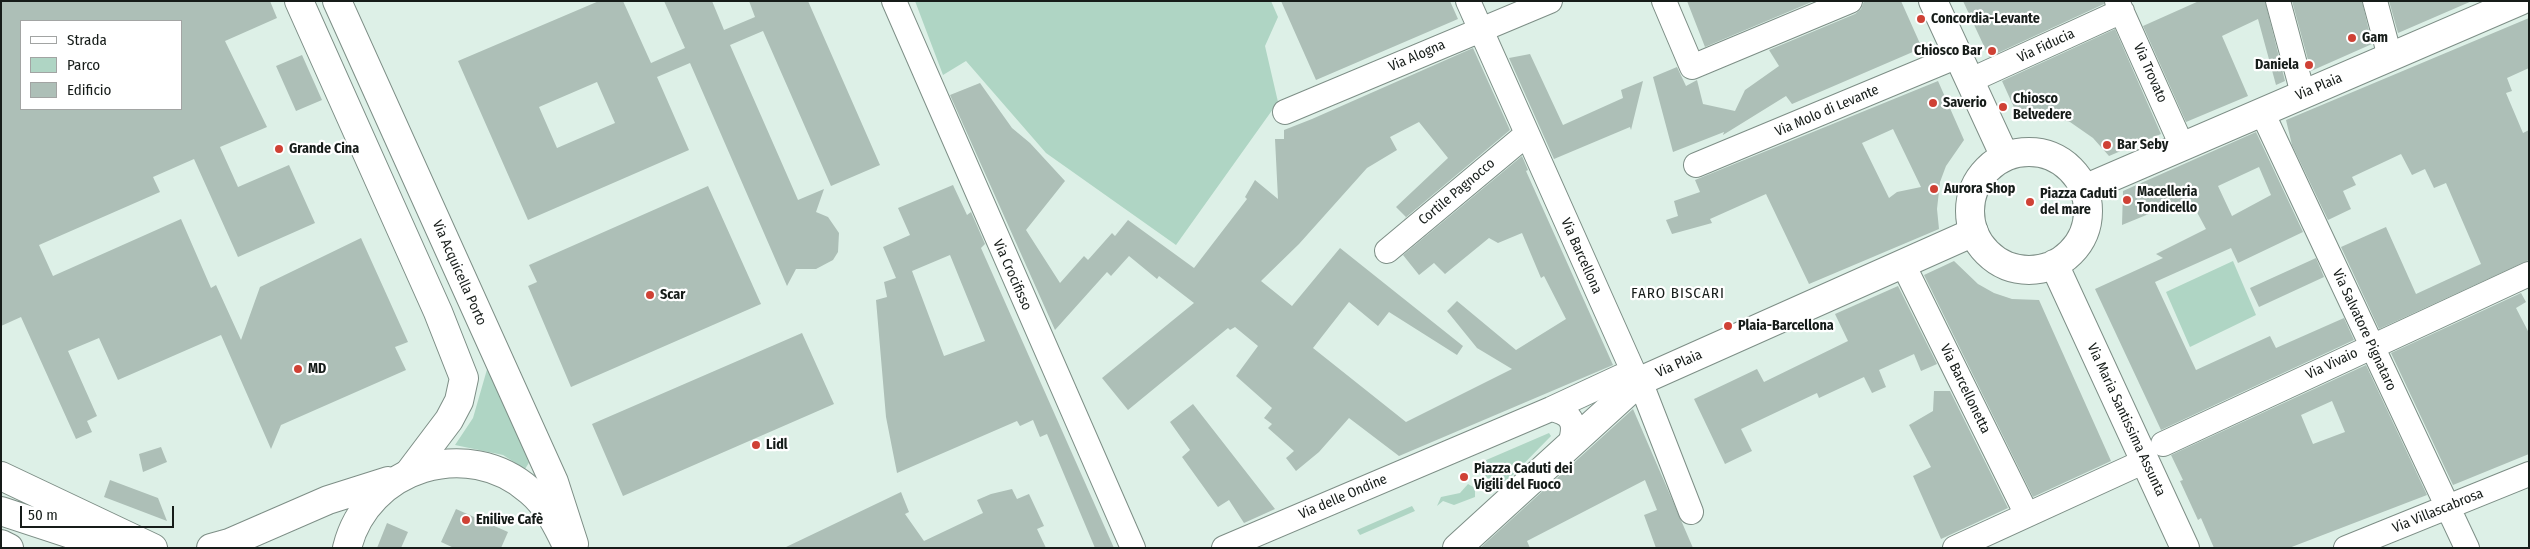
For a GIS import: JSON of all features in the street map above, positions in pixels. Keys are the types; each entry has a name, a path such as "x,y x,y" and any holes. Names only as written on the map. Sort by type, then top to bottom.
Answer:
{"main road":[{"path":"299,1 464,378 459,401 448,420 404,476 381,491 366,506 351,533 347,548"},
{"path":"1933,1 2005,157"},
{"name":"Via Plaia","path":"2084,189 2520,1"},
{"path":"312,30 340,9"},
{"name":"Via Acquicella Porto","path":"340,9 554,482 575,548"},
{"path":"2026,152 2047,155 2066,166 2084,189 2088,209 2085,230 2071,253 2054,264 2037,270 2024,270 2002,263 1983,248 1974,232 1970,210 1974,188 1986,170 2005,157 2026,152"},
{"path":"377,176 408,162"},
{"name":"Via Plaia","path":"1457,548 1570,445 1637,376 1903,264 1974,232"},
{"name":"Via Maria Santissima Assunta","path":"2054,264 2067,293 2154,452 2185,548"},
{"path":"211,548 229,543 328,500 443,463 477,465 513,478 530,490 545,506 568,548"},
{"path":"1,476 153,548"},
{"path":"1,511 92,541 136,548"},
{"path":"1,544 9,548"}],"street":[{"name":"Via Crocifisso","path":"894,1 1133,548"},
{"name":"Via Barcellona","path":"1468,1 1637,376 1691,512"},
{"name":"Via Alogna","path":"1285,112 1550,1"},
{"path":"1664,1 1692,66 1850,1"},
{"path":"2278,1 2303,94"},
{"path":"2375,1 2390,57"},
{"name":"Via Fiducia","path":"1969,81 2120,6"},
{"name":"Via Trovato","path":"2120,6 2182,146"},
{"name":"Via Molo di Levante","path":"1696,165 1958,56"},
{"name":"Via Salvatore Pignataro","path":"2262,112 2467,548"},
{"name":"Cortile Pagnocco","path":"1387,251 1527,134"},
{"name":"Via Barcellonetta","path":"1903,264 2027,515"},
{"name":"Via Vivaio","path":"1955,548 2027,515 2372,346 2529,274"},
{"name":"Via delle Ondine","path":"1224,548 1551,409 1637,376"},
{"path":"1551,409 1563,411 1570,417 1574,433 1570,445"},
{"name":"Via Villascabrosa","path":"2346,548 2529,474"}],"green space":[{"path":"915,1 1271,1 1278,17 1265,46 1278,102 1176,245 1046,153 966,61 943,75"},
{"path":"2233,261 2256,315 2190,347 2166,292"},
{"path":"488,366 530,461 525,469 503,455 455,445 473,418"},
{"path":"1549,433 1551,436 1497,491 1477,464"},
{"path":"1468,484 1475,488 1475,497 1454,505 1443,501 1437,506 1441,497 1460,493"},
{"path":"1412,506 1415,511 1360,535 1357,530"}],"building":[{"path":"1,1 270,1 277,18 225,41 267,127 220,147 238,187 289,165 315,223 238,257 194,159 153,177 160,192 39,245 53,276 181,219 211,288 216,285 241,340 260,287 361,238 408,342 395,347 406,370 281,425 271,449 221,335 118,380 99,338 68,351 97,416 87,421 92,432 76,439 21,317 1,326"},
{"path":"599,1 623,1 651,63 685,48 664,1 712,1 724,30 755,17 749,1 808,1 880,165 831,186 763,31 730,45 798,200 824,189 816,212 828,217 839,233 838,252 833,260 816,269 796,269 787,286 690,63 657,77 689,150 528,220 458,61","holes":["597,82 615,123 557,148 539,107"]},
{"path":"1281,1 1450,1 1458,19 1316,80"},
{"path":"1687,1 1814,1 1705,47"},
{"path":"1864,1 1901,1 1922,48 1792,104 1786,96 1723,135 1724,132 1673,152 1653,77 1677,67 1686,86 1697,80 1703,104 1735,111 1745,90 1779,66 1769,50 1855,14 1861,9"},
{"path":"1963,1 2104,1 2104,4 1989,57"},
{"path":"2199,1 2265,1 2285,81 2276,85 2258,19 2222,36 2248,96 2186,122 2143,26"},
{"path":"2292,1 2362,1 2372,44 2311,71"},
{"path":"2389,1 2472,1 2398,33"},
{"path":"2529,18 2529,68 2507,78 2512,91 2506,93 2523,133 2529,130 2529,260 2379,329 2341,247 2386,227 2416,294 2481,264 2446,183 2434,188 2425,169 2412,175 2401,154 2352,177 2356,185 2343,191 2351,209 2328,220 2292,145 2286,120"},
{"path":"2115,29 2161,134 2109,156 2093,138 2070,122 2048,115 2017,114 2002,81"},
{"path":"1473,48 1510,130 1404,219 1406,217 1396,207 1448,158 1419,122 1390,137 1397,150 1367,168 1299,244 1261,281 1292,306 1340,248 1463,346 1457,355 1389,312 1378,326 1349,302 1313,348 1406,422 1512,369 1477,348 1447,311 1457,301 1516,350 1566,319 1544,276 1541,278 1522,233 1498,243 1489,238 1445,274 1434,263 1419,275 1403,255 1522,156 1528,170 1526,171 1613,365 1399,456 1349,418 1319,452 1296,471 1286,458 1294,451 1268,428 1272,424 1264,418 1272,408 1236,376 1258,346 1235,327 1230,330 1228,328 1128,410 1102,378 1194,303 1159,276 1157,279 1129,256 1111,276 1107,272 1055,330 950,95 980,83 1012,128 1030,143 1065,181 1026,230 1060,283 1084,256 1088,260 1112,233 1115,236 1128,220 1194,268 1247,199 1245,197 1255,180 1278,199 1275,139 1284,139 1284,130"},
{"path":"1530,54 1563,125 1623,98 1621,90 1643,81 1631,130 1630,127 1554,159 1509,58"},
{"path":"302,55 322,100 296,111 276,66"},
{"path":"1938,81 1964,140 1946,166 1940,182 1937,209 1939,229 1809,284 1766,194 1710,219 1712,223 1672,234 1666,220 1678,216 1674,201 1700,192 1695,180","holes":["1893,129 1921,187 1897,192 1889,198 1862,143"]},
{"path":"2256,132 2303,232 2238,263 2231,248 2155,282 2196,370 2270,336 2276,348 2344,318 2354,340 2161,430 2095,289 2163,258 2156,254 2206,229 2191,201 2180,206 2178,202 2122,225 2123,191","holes":["2259,167 2271,195 2232,216 2218,186"]},
{"path":"953,185 967,215 971,212 985,244 981,248 1114,548 1095,548 1047,434 1040,437 1033,420 1020,426 1017,421 897,473 886,417 876,300 887,297 884,282 896,278 883,247 910,235 898,208","holes":["950,255 985,341 944,356 912,271"]},
{"path":"708,186 761,304 571,387 528,286 537,282 529,265"},
{"path":"2316,258 2324,277 2259,307 2250,288"},
{"path":"1954,261 1978,284 1994,293 2012,299 2039,300 2111,461 2033,497 1924,275"},
{"path":"1898,286 1937,364 1921,371 1914,354 1879,370 1886,387 1872,393 1864,377 1819,398 1817,393 1741,429 1752,451 1725,464 1694,399 1757,369 1764,382 1848,341 1835,314"},
{"path":"2521,293 2526,302 2516,308 2529,333 2529,454 2453,485 2391,353"},
{"path":"802,333 834,404 623,496 592,424"},
{"path":"2366,365 2427,495 2289,548 2214,548 2201,518 2198,520 2180,481 2183,480 2171,455","holes":["2332,401 2345,432 2313,444 2301,415"]},
{"path":"1934,391 1950,391 2008,508 1941,539 1913,476 1931,467 1909,425 1933,411"},
{"path":"1193,404 1275,509 1244,523 1229,500 1218,507 1182,457 1190,450 1170,422"},
{"path":"1633,409 1693,548 1656,548 1644,515 1657,510 1645,480 1527,541 1530,548 1480,548"},
{"path":"161,447 167,462 143,472 139,454"},
{"path":"110,480 158,498 167,521 104,497"},
{"path":"1012,489 1017,499 1029,494 1044,526 1037,529 1046,548 784,548 901,492 909,512 905,514 924,541 983,513 977,500 991,494"},
{"name":"Enilive Cafè","path":"456,509 508,532 501,548 454,548 441,542"},
{"path":"387,523 408,532 401,548 377,548"}],"place":[{"name":"Concordia-Levante","path":"1921,19"},
{"name":"Gam","path":"2352,38"},
{"name":"Chiosco Bar","path":"1992,51"},
{"name":"Daniela","path":"2309,65"},
{"name":"Saverio","path":"1933,103"},
{"name":"Chiosco Belvedere","path":"2003,107"},
{"name":"Bar Seby","path":"2107,145"},
{"name":"Grande Cina","path":"279,149"},
{"name":"Aurora Shop","path":"1934,189"},
{"name":"Macelleria Tondicello","path":"2127,200"},
{"name":"Piazza Caduti del mare","path":"2030,202"},
{"name":"Scar","path":"650,295"},
{"name":"Plaia-Barcellona","path":"1728,326"},
{"name":"MD","path":"298,369"},
{"name":"Lidl","path":"756,445"},
{"name":"Piazza Caduti dei Vigili del Fuoco","path":"1464,477"},
{"name":"Enilive Cafè","path":"466,520"}],"district":[{"name":"FARO BISCARI","path":"1678,294"}]}
